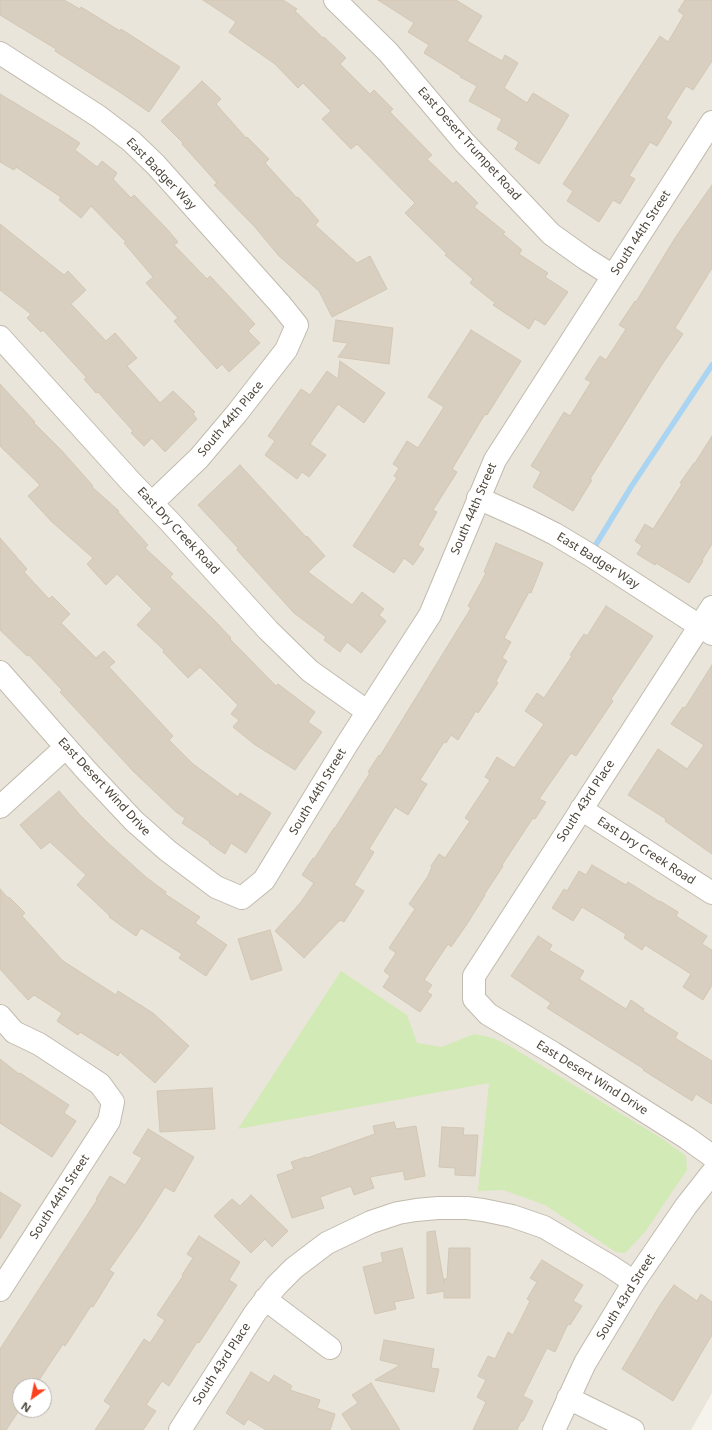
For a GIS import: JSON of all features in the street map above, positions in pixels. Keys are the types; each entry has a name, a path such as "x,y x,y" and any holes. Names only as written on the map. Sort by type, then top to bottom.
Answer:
{"street":[{"name":"East Desert Trumpet Road","path":"336,0 388,52 464,142 551,234 613,276"},
{"name":"East Badger Way","path":"0,53 98,116 131,141 156,165 281,305 297,325"},
{"name":"South 44th Street","path":"242,898 264,880 430,615 495,460 712,122"},
{"name":"South 44th Place","path":"152,502 199,458 237,413 286,350 297,325"},
{"name":"East Dry Creek Road","path":"0,337 268,630 310,671 368,712"},
{"name":"East Badger Way","path":"478,498 555,534 706,630"},
{"name":"South 43rd Place","path":"474,999 474,976 580,810 706,630 712,607"},
{"name":"East Desert Wind Drive","path":"0,672 86,770 134,821 168,851 216,887 242,898"},
{"path":"0,807 66,747"},
{"name":"East Dry Creek Road","path":"580,810 712,893"},
{"name":"East Desert Wind Drive","path":"474,999 488,1014 553,1053 687,1138 712,1156"},
{"name":"South 44th Street","path":"0,1016 14,1032 38,1044 100,1084 113,1102 109,1121 0,1290"},
{"name":"South 43rd Street","path":"554,1430 585,1363 634,1282 686,1206 712,1173"},
{"name":"South 43rd Place","path":"180,1430 265,1299 294,1268 327,1243 371,1222 398,1213 438,1208 468,1208 512,1216 544,1227 604,1262 634,1282"},
{"path":"265,1299 330,1348"},
{"path":"568,1398 633,1430"}],"shaded area":[{"path":"0,0 712,0 712,1393 691,1430 0,1430"}],"green space":[{"path":"341,971 407,1015 417,1043 442,1047 474,1034 493,1038 508,1045 661,1138 686,1156 687,1170 645,1232 625,1253 616,1252 545,1205 503,1190 478,1191 489,1083 238,1129"}],"building":[{"path":"0,0 64,0 80,9 81,7 120,31 121,29 180,67 149,112 55,51 56,49 0,15"},
{"path":"203,0 283,0 297,9 295,11 346,58 340,64 370,94 374,90 393,109 390,112 432,155 427,159 453,184 456,181 478,203 474,207 505,232 503,234 522,250 519,254 548,273 545,277 568,292 545,325 535,319 529,329 493,305 495,303 470,283 473,279 445,255 447,254 405,213 415,203 357,144 351,149 322,119 331,111 303,83 298,88 275,64 229,32 236,22"},
{"path":"378,0 456,0 482,16 467,41 502,61 505,55 518,63 504,88 527,103 533,93 569,115 539,164 515,149 519,142 497,129 502,119 469,101 477,86 460,77 461,76 424,53 429,45 408,32 414,23"},
{"path":"685,0 712,0 712,61 693,90 686,86 666,118 672,122 657,146 650,142 629,176 635,179 620,204 613,200 599,222 567,201 573,191 563,184 660,36 668,42 684,15 678,11"},
{"path":"202,81 221,99 216,104 246,138 247,137 269,159 265,163 319,221 315,225 357,263 370,256 387,289 332,317 319,291 279,256 254,226 214,185 217,183 182,144 183,143 161,121"},
{"path":"0,94 80,143 75,150 97,167 102,161 117,173 113,179 131,198 134,195 178,242 174,245 207,279 210,276 255,324 248,331 260,343 229,372 222,364 217,369 174,321 178,318 146,283 153,277 124,243 126,242 91,206 81,218 59,200 61,197 16,167 14,170 0,162"},
{"path":"712,185 712,268 675,328 683,334 659,369 590,479 592,480 573,511 533,487 541,472 531,466 564,412 570,416 591,382 585,379 600,356 606,360 626,329 619,325 635,301 636,302 675,238"},
{"path":"0,224 64,275 68,271 86,290 71,304 106,341 115,333 137,358 127,366 160,403 173,391 195,412 193,414 197,419 165,452 152,438 144,446 131,433 133,431 98,392 96,393 84,379 87,378 43,330 41,332 27,318 31,314 0,290"},
{"path":"336,320 393,328 389,364 338,357 348,343 333,341"},
{"path":"471,330 521,361 487,415 485,414 452,469 457,472 433,510 437,512 418,545 424,549 413,565 404,558 394,573 353,546 397,478 394,476 399,468 393,464 407,441 418,448 444,407 428,397"},
{"path":"340,361 385,393 364,423 338,404 310,444 326,455 309,477 302,472 297,479 265,455 275,441 268,436 301,389 310,395 327,371 338,379"},
{"path":"0,384 35,422 34,423 62,451 93,486 92,487 119,511 118,512 148,545 145,548 173,574 170,577 215,621 231,638 230,639 276,686 278,684 315,712 308,722 322,732 295,770 254,744 233,727 239,720 231,714 238,705 200,667 188,678 163,652 164,650 137,625 152,609 117,574 106,585 87,564 93,558 52,522 28,496 40,485 0,446"},
{"path":"712,436 712,544 689,583 656,563 655,565 637,554 642,546 635,541 645,524 653,529 682,484 680,483"},
{"path":"240,465 325,556 308,572 352,605 362,592 384,609 379,615 386,621 361,653 347,642 340,652 324,640 326,637 294,613 237,550 238,548 198,505"},
{"path":"0,538 27,569 24,572 49,599 52,596 70,614 61,623 96,658 104,651 115,662 109,667 173,736 169,740 193,764 238,797 240,793 271,813 246,853 231,843 225,854 182,823 185,818 176,812 134,772 60,692 62,690 29,655 27,656 0,630"},
{"path":"496,543 543,563 531,593 529,592 504,638 511,642 502,658 507,661 496,681 498,683 478,713 476,711 458,740 451,735 446,743 444,742 420,780 427,784 408,815 395,807 369,849 374,852 354,885 364,891 344,922 340,920 304,958 275,931 301,902 314,883 302,875 335,828 370,773 368,772 379,755 380,756 471,608 468,606 486,573 484,572"},
{"path":"606,606 653,636 611,699 613,701 576,756 571,753 539,799 546,802 535,819 533,818 502,865 503,866 467,924 451,947 448,944 424,980 432,985 427,992 432,995 420,1012 383,987 390,976 384,971 396,953 389,948 415,909 409,904 428,876 432,867 431,866 439,854 445,858 470,821 465,818 490,780 485,777 497,757 514,768 544,724 525,711 537,693 544,698 572,656 570,655 584,634 587,636"},
{"path":"712,665 712,854 665,821 666,819 628,795 658,749 687,769 704,745 671,724 683,707 685,708"},
{"path":"59,791 107,842 147,878 166,892 165,894 200,917 195,923 227,945 206,976 179,958 182,954 141,928 136,936 109,917 110,916 77,885 86,875 50,842 41,849 20,825"},
{"path":"592,865 626,885 628,882 678,912 676,916 707,936 702,944 712,950 712,985 703,1000 683,987 691,974 645,945 642,950 624,938 626,934 582,907 573,921 552,908 564,889 567,891 579,871 586,875"},
{"path":"0,889 25,913 22,916 63,961 116,995 118,991 153,1013 189,1046 155,1083 120,1052 118,1056 80,1032 78,1035 57,1021 62,1013 34,995 28,1000 0,969"},
{"path":"270,930 282,970 251,980 238,939"},
{"path":"538,936 552,945 549,950 584,971 579,979 626,1009 631,1000 644,1009 643,1011 678,1033 675,1038 712,1061 712,1104 696,1094 692,1101 643,1070 644,1069 547,1008 551,1003 511,976"},
{"path":"0,1059 19,1074 20,1073 69,1105 64,1113 76,1121 52,1157 0,1123"},
{"path":"212,1088 215,1129 160,1132 157,1091"},
{"path":"394,1122 396,1129 416,1126 425,1176 405,1180 403,1171 370,1177 374,1188 354,1195 351,1186 320,1197 324,1208 292,1218 277,1175 294,1169 291,1162 306,1157 307,1158 375,1134 373,1126"},
{"path":"442,1127 464,1128 463,1135 478,1135 475,1176 455,1175 455,1168 439,1167"},
{"path":"148,1129 194,1157 174,1192 165,1187 109,1270 114,1273 93,1307 91,1306 65,1346 63,1344 40,1378 12,1378 12,1418 14,1418 6,1430 0,1430 0,1349 97,1200 96,1199 110,1176 125,1185 142,1158 133,1153"},
{"path":"0,1192 21,1205 0,1239"},
{"path":"251,1195 288,1231 272,1247 265,1239 251,1253 214,1216 232,1199 240,1206"},
{"path":"435,1231 444,1283 444,1279 447,1279 449,1248 470,1248 470,1298 444,1298 444,1291 427,1294 427,1232"},
{"path":"199,1236 240,1262 229,1280 237,1285 199,1343 197,1342 169,1386 162,1381 146,1405 156,1411 143,1430 95,1430 111,1406 104,1401 144,1339 150,1343 165,1320 157,1315 193,1258 187,1254"},
{"path":"402,1248 414,1298 394,1302 396,1309 375,1314 363,1267 383,1262 381,1253"},
{"path":"542,1260 583,1285 573,1301 582,1306 570,1325 568,1324 555,1352 547,1348 523,1396 533,1401 517,1430 473,1430 486,1402 477,1397 486,1380 478,1376 488,1356 495,1359 508,1332 513,1335 530,1301 527,1299 537,1282 530,1278"},
{"path":"674,1285 697,1301 701,1294 712,1302 712,1335 673,1401 622,1369 660,1305"},
{"path":"384,1340 434,1349 431,1368 439,1369 434,1392 375,1380 400,1365 380,1360"},
{"path":"251,1372 269,1383 274,1375 292,1386 290,1390 320,1400 317,1408 335,1414 330,1430 266,1430 248,1419 244,1425 226,1413"},
{"path":"371,1383 400,1430 352,1430 342,1414 358,1403 352,1395"}],"waterway":[{"path":"592,551 631,487 712,365"}]}
